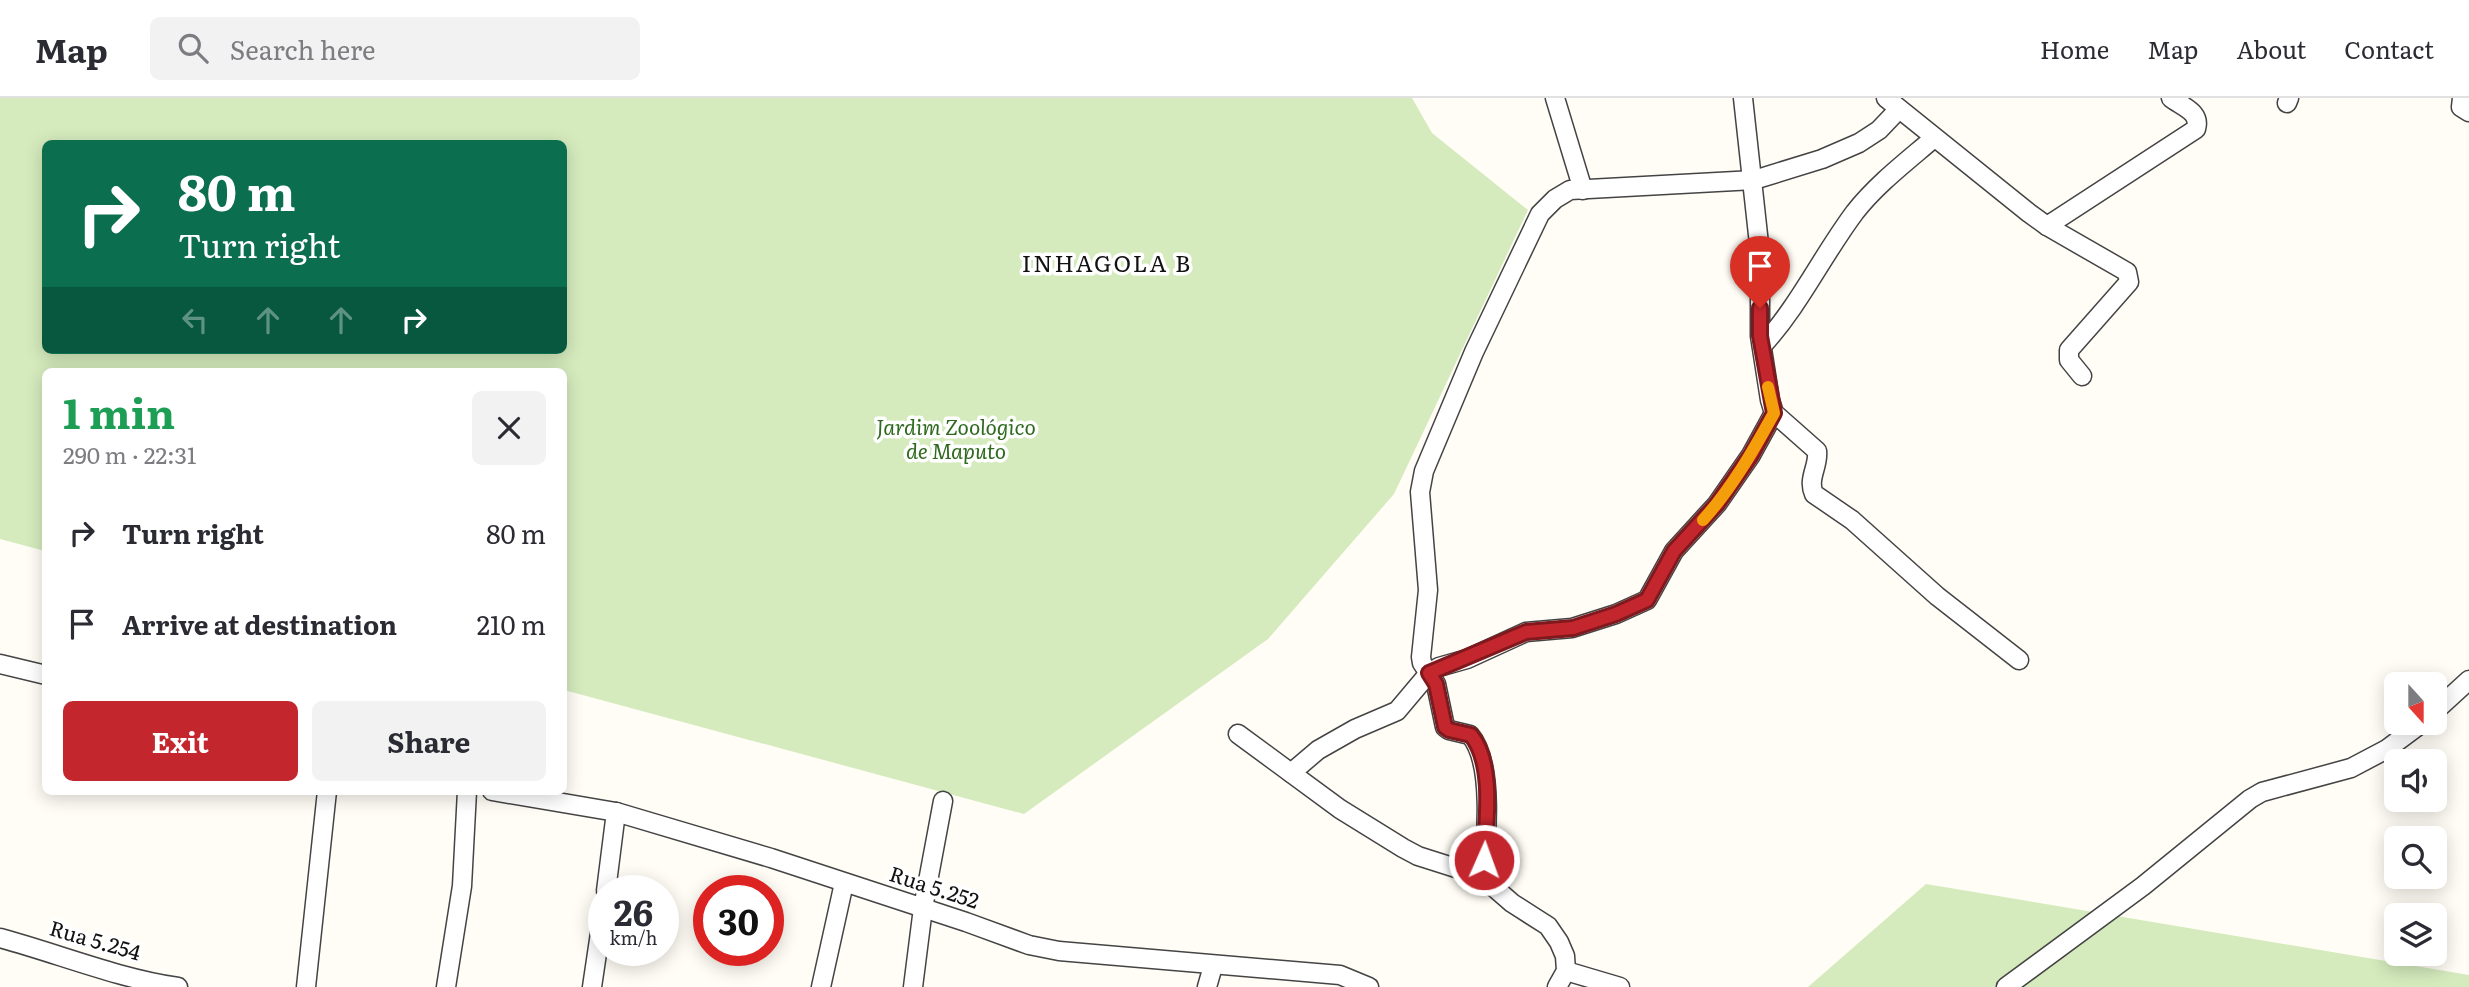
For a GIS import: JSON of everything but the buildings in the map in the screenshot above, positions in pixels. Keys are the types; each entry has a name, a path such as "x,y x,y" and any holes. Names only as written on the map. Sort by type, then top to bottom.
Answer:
{"street":[{"path":"1555,98 1583,190"},
{"path":"1743,98 1760,253 1762,346 1774,413 1817,451 1818,459 1810,482 1814,494 1853,520 1937,596 2019,660"},
{"path":"2047,226 2196,129 2199,121 2197,115 2171,98"},
{"path":"2462,98 2461,107 2469,112"},
{"path":"1482,876 1485,769 1471,735 1445,727 1436,684 1421,657 1428,590 1420,492 1424,471 1474,352 1540,214 1562,194 1570,190 1754,180 1822,159 1859,143 1879,130 1892,103 2047,226 2125,269 2129,282 2069,350 2069,360 2082,376"},
{"path":"1762,346 1794,305 1854,213 1876,187 1934,138"},
{"path":"1291,774 1318,750 1355,729 1397,711 1429,673 1526,632 1573,628 1616,614 1647,600 1674,551 1717,504 1751,455 1774,413"},
{"path":"0,664 42,674"},
{"path":"2447,700 2469,680"},
{"path":"1238,734 1340,809 1403,848 1418,856 1482,876 1512,903 1548,926 1562,949 1562,979 1620,987"},
{"path":"2006,987 2126,899 2250,799 2262,792 2351,768 2387,749 2406,735"},
{"path":"306,987 327,795"},
{"path":"446,987 462,886 467,795"},
{"name":"Rua 5.252","path":"516,795 616,812 771,858 1029,945 1059,951 1213,966 1340,975 1369,987"},
{"path":"913,987 923,908 943,801"},
{"path":"608,875 616,812"},
{"path":"821,987 844,883"},
{"name":"Rua 5.254","path":"0,938 40,948 76,962 178,987"},
{"path":"592,987 595,966"},
{"path":"1207,987 1213,966"}],"green space":[{"name":"Jardim Zoológico de Maputo","path":"0,98 1412,98 1432,133 1528,210 1394,494 1268,639 1024,814 567,691 567,368 42,368 42,550 0,539"},
{"path":"1926,884 2384,961 2384,966 2415,966 2469,975 2469,987 1808,987"}],"slow traffic":[{"path":"1703,520 1751,455 1774,413 1768,387"}],"district":[{"name":"INHAGOLA B","path":"1107,264"}],"route":[{"path":"1484,860 1485,769 1471,735 1445,727 1439,694 1429,673 1526,632 1573,628 1616,614 1647,600 1674,551 1717,504 1751,455 1774,413 1760,336 1760,308"}]}
